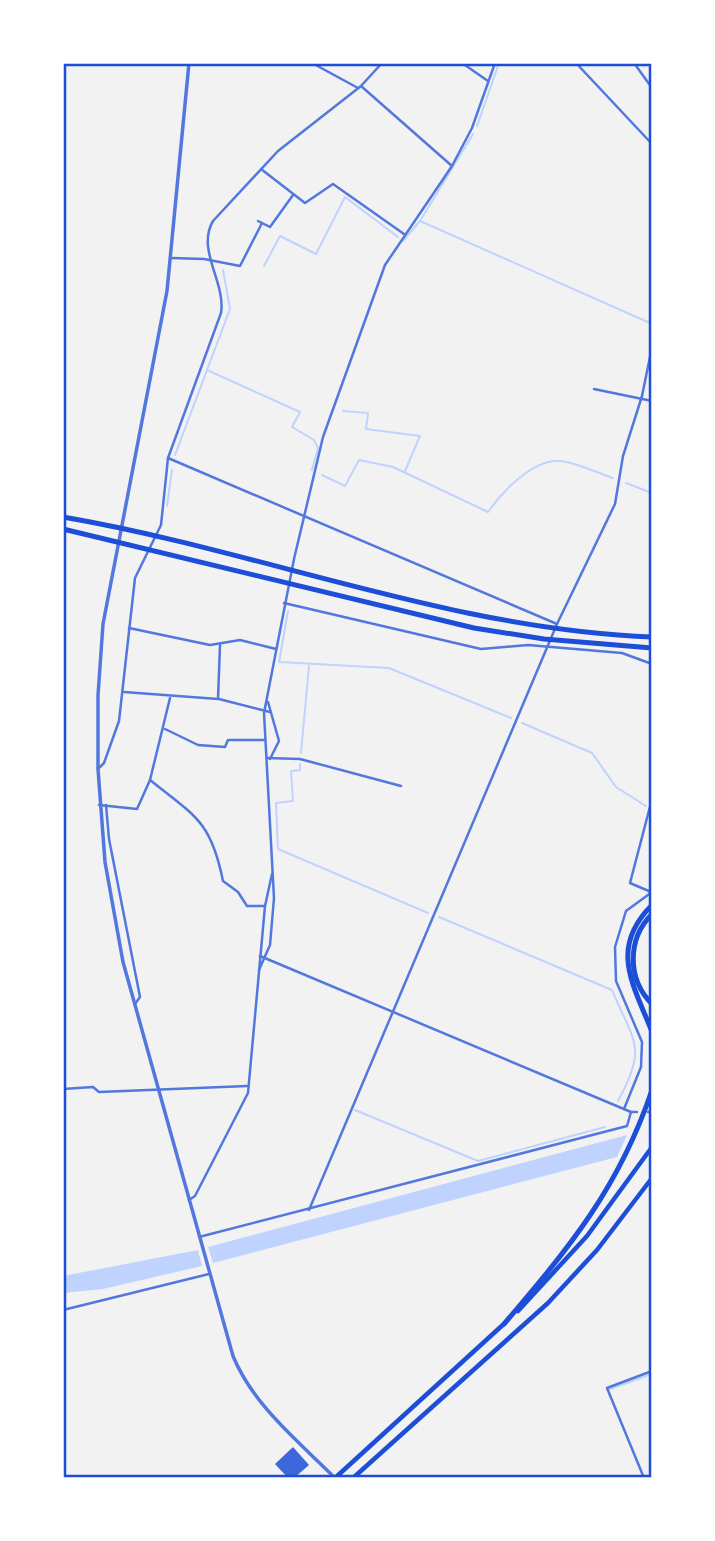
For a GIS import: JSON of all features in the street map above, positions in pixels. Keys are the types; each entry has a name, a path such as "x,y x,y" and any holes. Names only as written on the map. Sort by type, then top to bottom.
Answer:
{"highway":[{"path":"63,517 133,531 426,605 536,626 652,637"},
{"path":"63,529 474,628 544,639 652,648"},
{"path":"652,905 638,936 633,964 639,988 652,1004"},
{"path":"650,913 634,930 627,961 631,983 652,1032"},
{"path":"504,1324 577,1237 618,1171 652,1090"},
{"path":"335,1478 504,1324 587,1236 652,1147"},
{"path":"353,1478 548,1303 597,1250 652,1178"}],"street":[{"path":"190,63 171,258 156,356 108,587 100,651 99,805 114,920 134,1006 233,1356 247,1384 335,1478"},
{"path":"312,63 360,87 452,166"},
{"path":"98,769 104,763 119,721 135,578 149,543 161,525 168,458 221,313 223,293 207,246 210,226 278,151 360,87 382,63"},
{"path":"462,63 489,81"},
{"path":"258,970 266,958 274,898 269,758 264,711 285,603 323,437 386,265 404,234 452,166 472,128 495,63"},
{"path":"576,63 652,144"},
{"path":"634,63 652,88"},
{"path":"261,169 305,203 333,184 404,234"},
{"path":"171,258 240,266 260,222 271,227 293,195"},
{"path":"309,1210 547,647 615,504 623,456 642,397 652,347"},
{"path":"594,389 652,401"},
{"path":"168,458 557,624"},
{"path":"285,603 481,649 522,645 622,653 652,664"},
{"path":"130,628 220,645 240,640 276,649"},
{"path":"218,699 220,645"},
{"path":"124,692 170,698 173,695 218,699 270,712"},
{"path":"99,805 137,808 150,779 170,698"},
{"path":"268,699 279,741 269,758"},
{"path":"164,728 209,748 225,747 228,740 265,740"},
{"path":"269,758 300,759 401,786"},
{"path":"150,779 207,830 217,852 223,881 238,892 247,906 265,906"},
{"path":"652,799 630,883 652,892"},
{"path":"106,805 109,839 140,997 134,1006"},
{"path":"189,1200 195,1196 248,1086 265,906 272,871"},
{"path":"624,1109 641,1067 642,1042 616,981 615,947 626,911 652,892"},
{"path":"260,956 631,1112 637,1112"},
{"path":"63,1090 93,1087 99,1091 248,1086"},
{"path":"200,1237 627,1126 631,1112"},
{"path":"63,1310 210,1274"},
{"path":"644,1478 607,1388 652,1371"}],"water":[{"path":"627,1135 617,1157 213,1263 208,1247"},
{"path":"198,1250 202,1266 103,1289 63,1293 63,1276"}],"building":[{"path":"293,1447 309,1465 294,1478 288,1478 275,1464"}],"waterway":[{"path":"477,126 499,63"},
{"path":"420,221 473,134"},
{"path":"264,266 280,236 316,254 345,197 398,237"},
{"path":"403,241 420,221 650,323"},
{"path":"175,455 230,309 223,270"},
{"path":"207,370 300,412 292,427 314,440 318,448 312,470"},
{"path":"343,411 368,413 366,429 420,436 405,471"},
{"path":"322,475 345,486 359,460 393,467 488,512 519,478 549,462 572,463 613,478"},
{"path":"167,506 172,470"},
{"path":"626,483 652,493"},
{"path":"288,611 279,662 389,668 511,718"},
{"path":"301,753 309,666"},
{"path":"522,723 592,753 616,787 646,806"},
{"path":"300,764 300,770 291,771 293,801 276,803 278,849 428,913"},
{"path":"439,917 612,990 635,1045 633,1068 618,1101"},
{"path":"355,1110 478,1161 605,1127"},
{"path":"610,1389 652,1374"}]}
